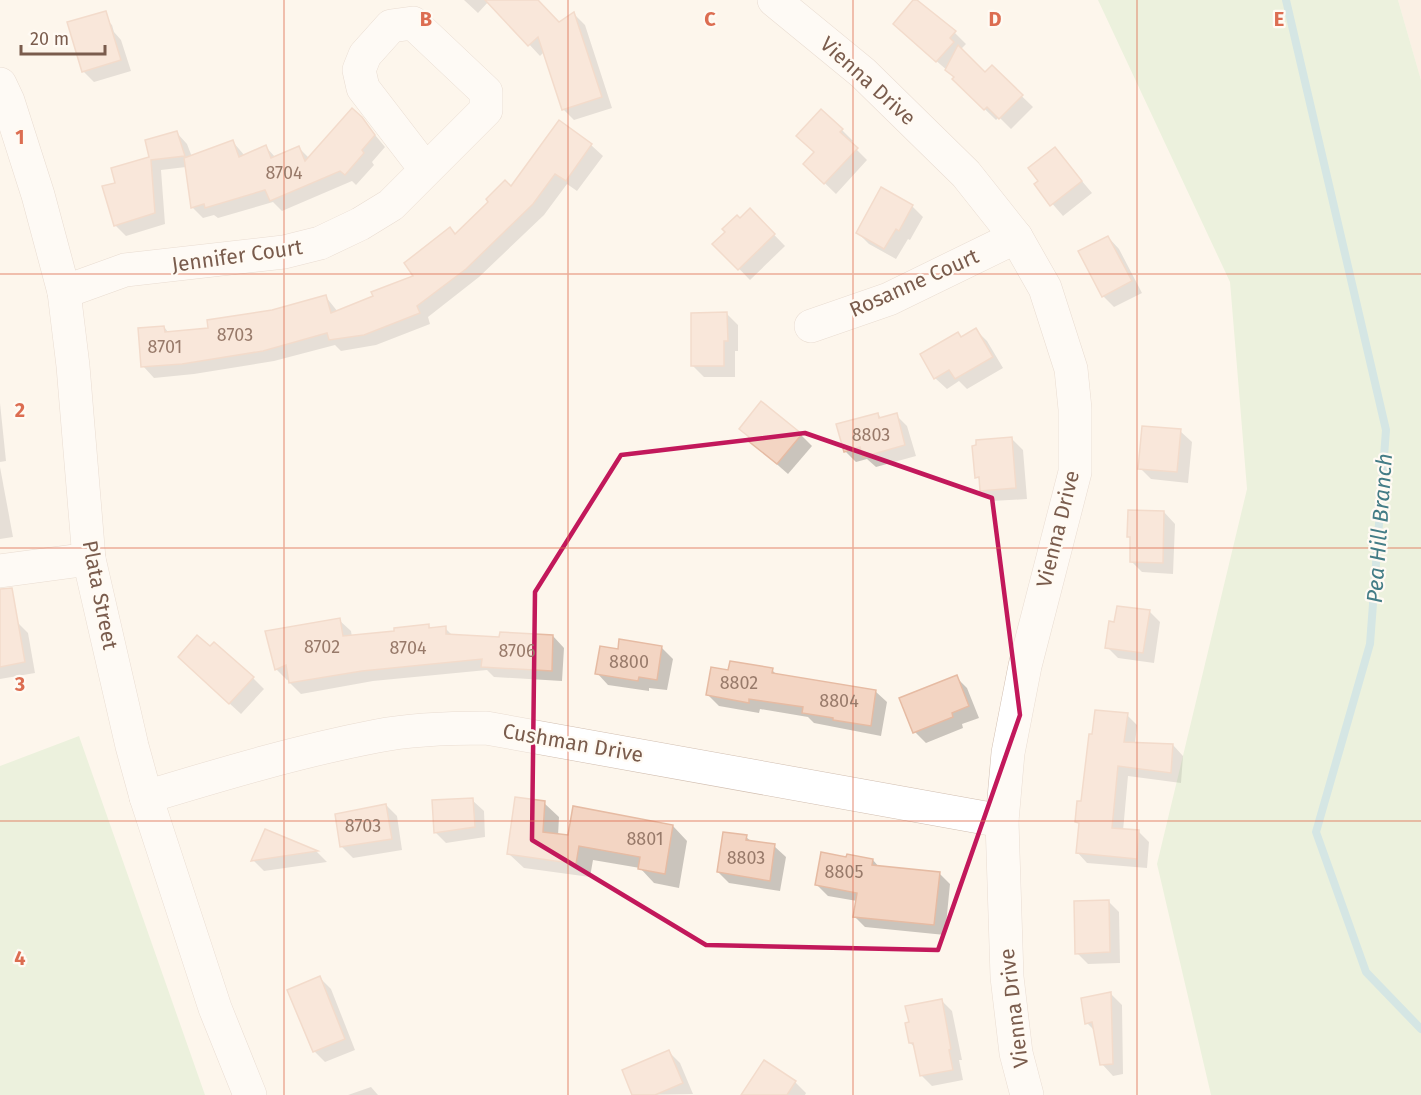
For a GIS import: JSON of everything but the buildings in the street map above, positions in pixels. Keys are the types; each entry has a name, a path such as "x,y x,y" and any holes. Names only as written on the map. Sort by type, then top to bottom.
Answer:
{"street":[{"name":"Vienna Drive","path":"774,0 863,73 966,174 1016,237 1045,288 1071,369 1075,409 1075,472 1025,666 1008,753 1002,821 1007,977 1016,1053 1027,1095"},
{"name":"Plata Street","path":"0,84 8,101 38,195 64,292 73,366 89,559 132,746 146,797 215,1008 250,1095"},
{"name":"Jennifer Court","path":"64,292 125,270 284,252 320,243 360,224 391,205 426,170"},
{"name":"Rosanne Court","path":"812,326 889,299 1016,237"},
{"path":"0,571 89,559"},
{"name":"Cushman Drive","path":"146,797 239,769 378,735 448,728 486,728 1002,821"}],"highlighted area":[{"path":"805,433 992,498 1020,715 938,950 706,945 532,840 535,592 621,455"}],"shaded area":[{"path":"1398,0 1421,0 1421,80"}],"green space":[{"path":"1098,0 1398,0 1421,80 1421,1095 1211,1095 1157,864 1247,489 1230,282"},
{"path":"79,736 205,1095 0,1095 0,766"}],"waterway":[{"name":"Pea Hill Branch","path":"1286,0 1386,430 1370,644 1316,832 1366,972 1421,1029"}]}
